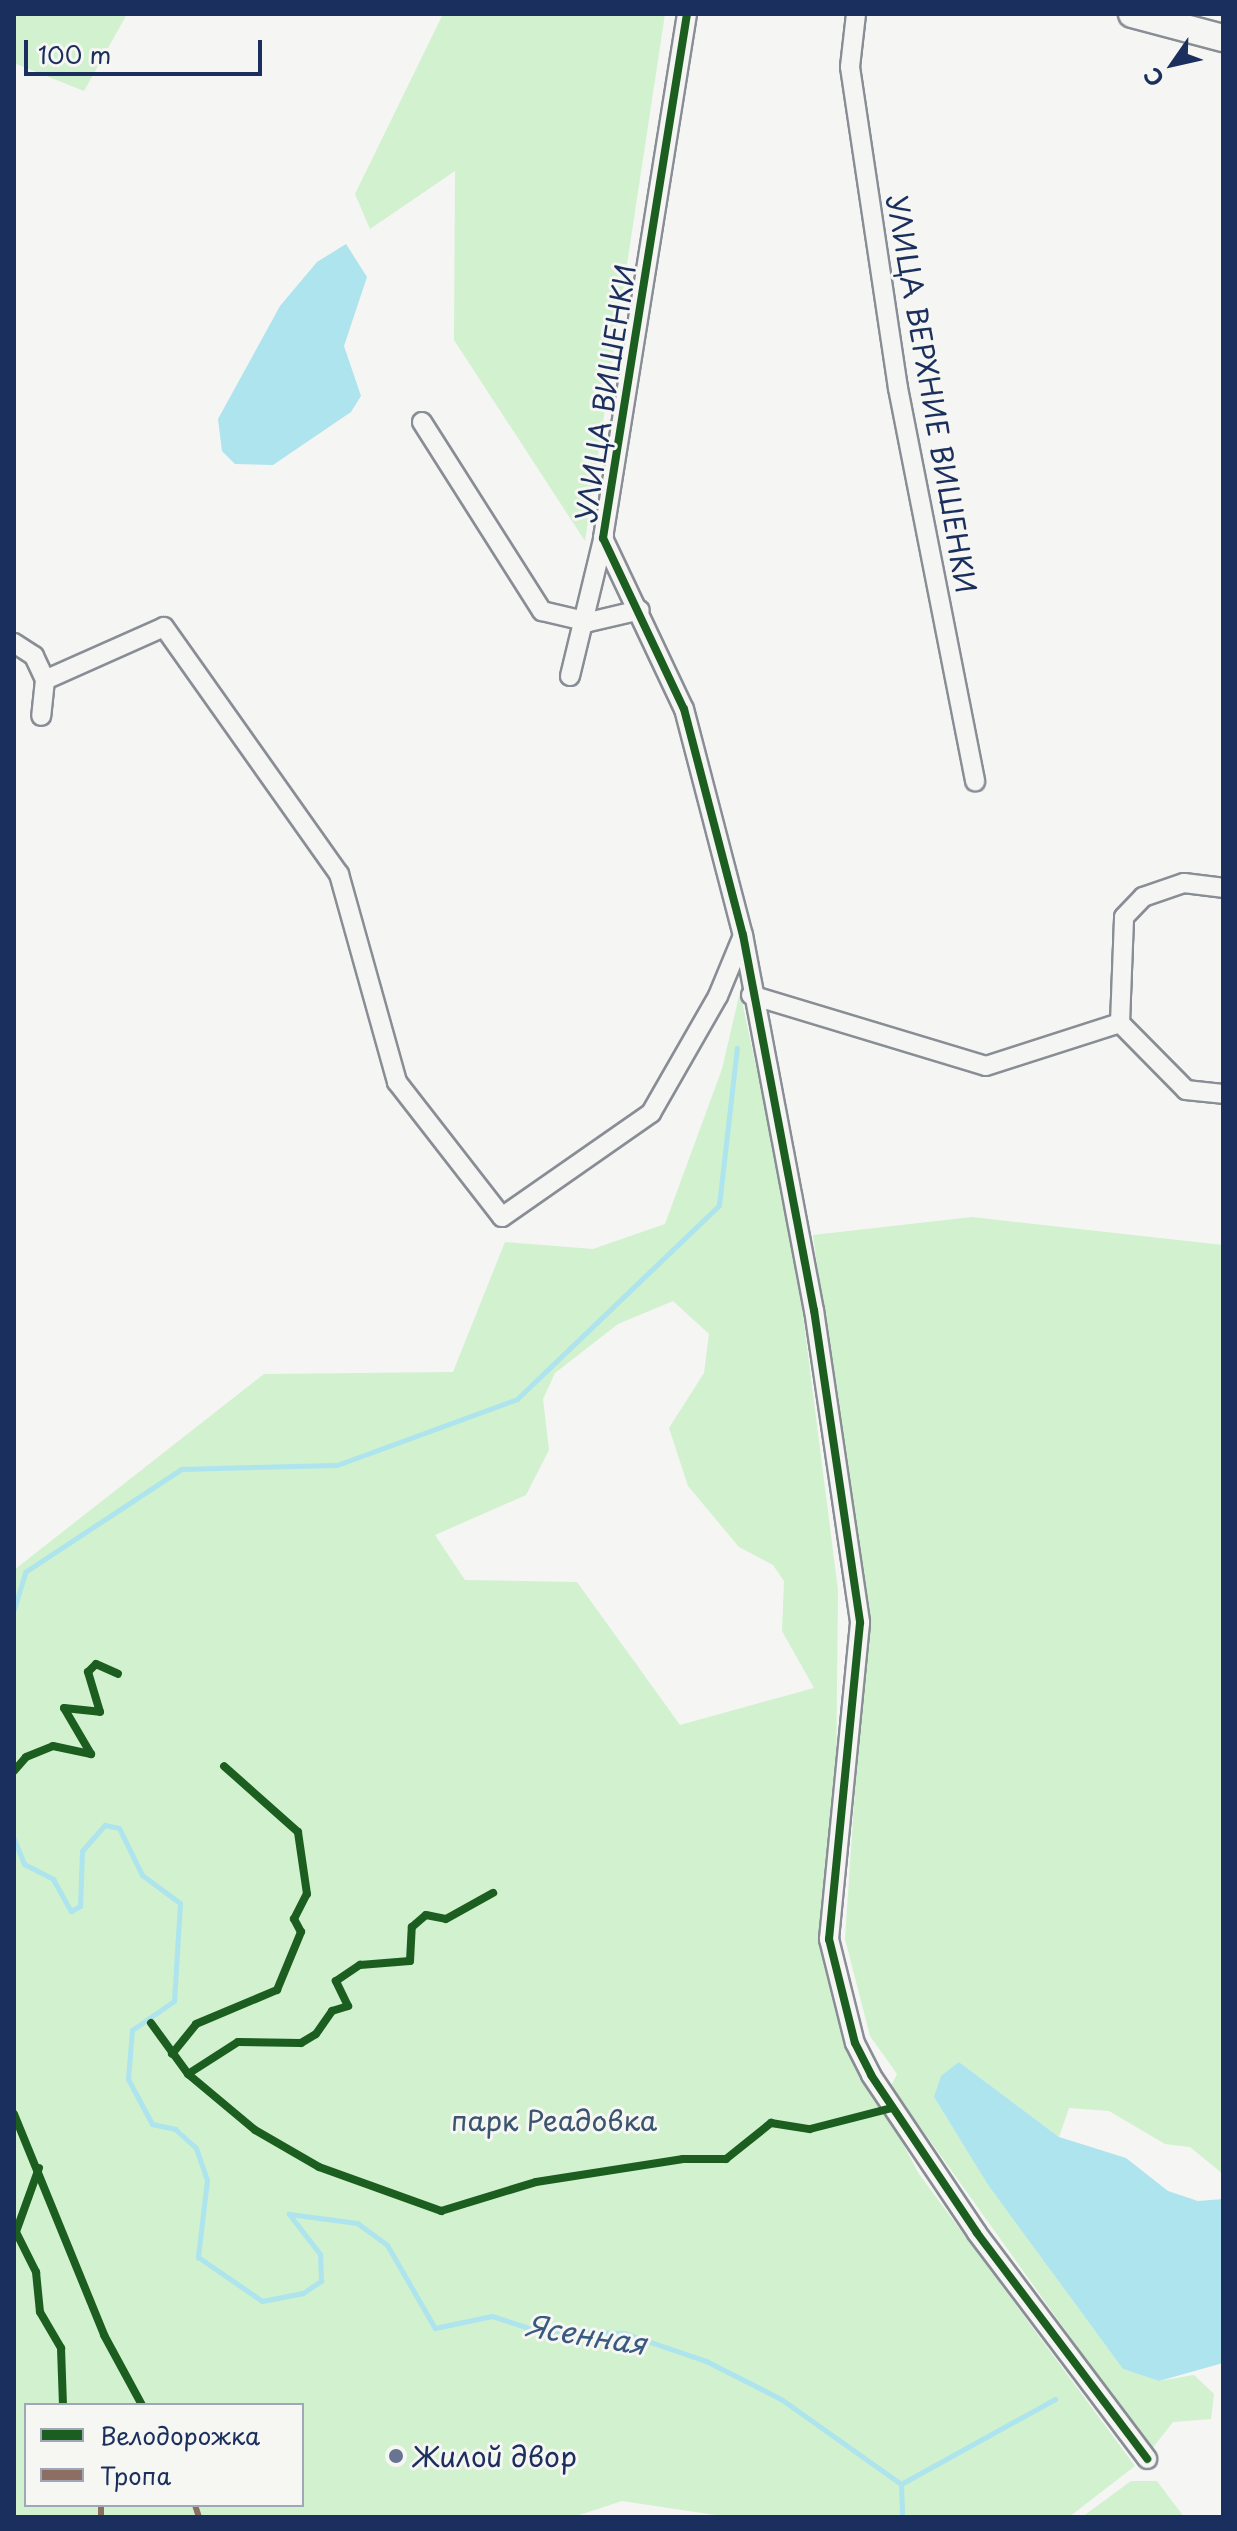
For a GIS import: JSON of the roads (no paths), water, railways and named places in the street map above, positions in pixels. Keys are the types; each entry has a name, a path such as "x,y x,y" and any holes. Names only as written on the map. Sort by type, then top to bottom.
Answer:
{"main road":[{"path":"1132,14 1223,38"}],"street":[{"name":"УЛИЦА ВИШЕНКИ","path":"687,14 604,535 684,709 743,935 751,995 814,1310 860,1623 829,1939 855,2043 977,2233 1147,2459"},
{"name":"УЛИЦА ВЕРХНИЕ ВИШЕНКИ","path":"856,14 850,67 894,357 975,782"},
{"path":"422,422 542,611 584,621 640,610"},
{"path":"570,676 604,535"},
{"path":"45,680 164,627 339,874 397,1082 502,1217 651,1113 718,996 743,935"},
{"path":"14,643 34,656 45,680 41,716"},
{"path":"1223,888 1184,883 1143,897 1124,917 1120,1023 1186,1090 1223,1094"},
{"path":"751,995 986,1066 1120,1023"}],"water":[{"path":"346,244 367,277 344,346 361,396 351,412 273,465 235,464 222,451 218,419 280,306 317,262"},
{"path":"959,2062 1059,2137 1126,2158 1168,2191 1198,2201 1223,2199 1223,2363 1159,2381 1123,2369 988,2185 934,2097 941,2076"}],"waterway":[{"path":"14,1609 25,1572 181,1469 337,1465 517,1399 719,1205 737,1048"},
{"name":"Ясенная","path":"14,1839 24,1864 53,1879 71,1911 80,1906 82,1851 105,1825 119,1828 142,1875 180,1903 174,2001 132,2030 128,2079 152,2124 175,2129 196,2148 207,2180 198,2257 262,2301 303,2293 321,2281 320,2254 289,2214 357,2223 387,2245 435,2328 492,2316 538,2331 624,2333 706,2361 781,2399 901,2484 902,2517"},
{"path":"901,2484 1055,2399"}],"place":[{"name":"Жилой двор","path":"396,2456"}],"park label":[{"name":"парк Реадовка","path":"554,2120"}]}
